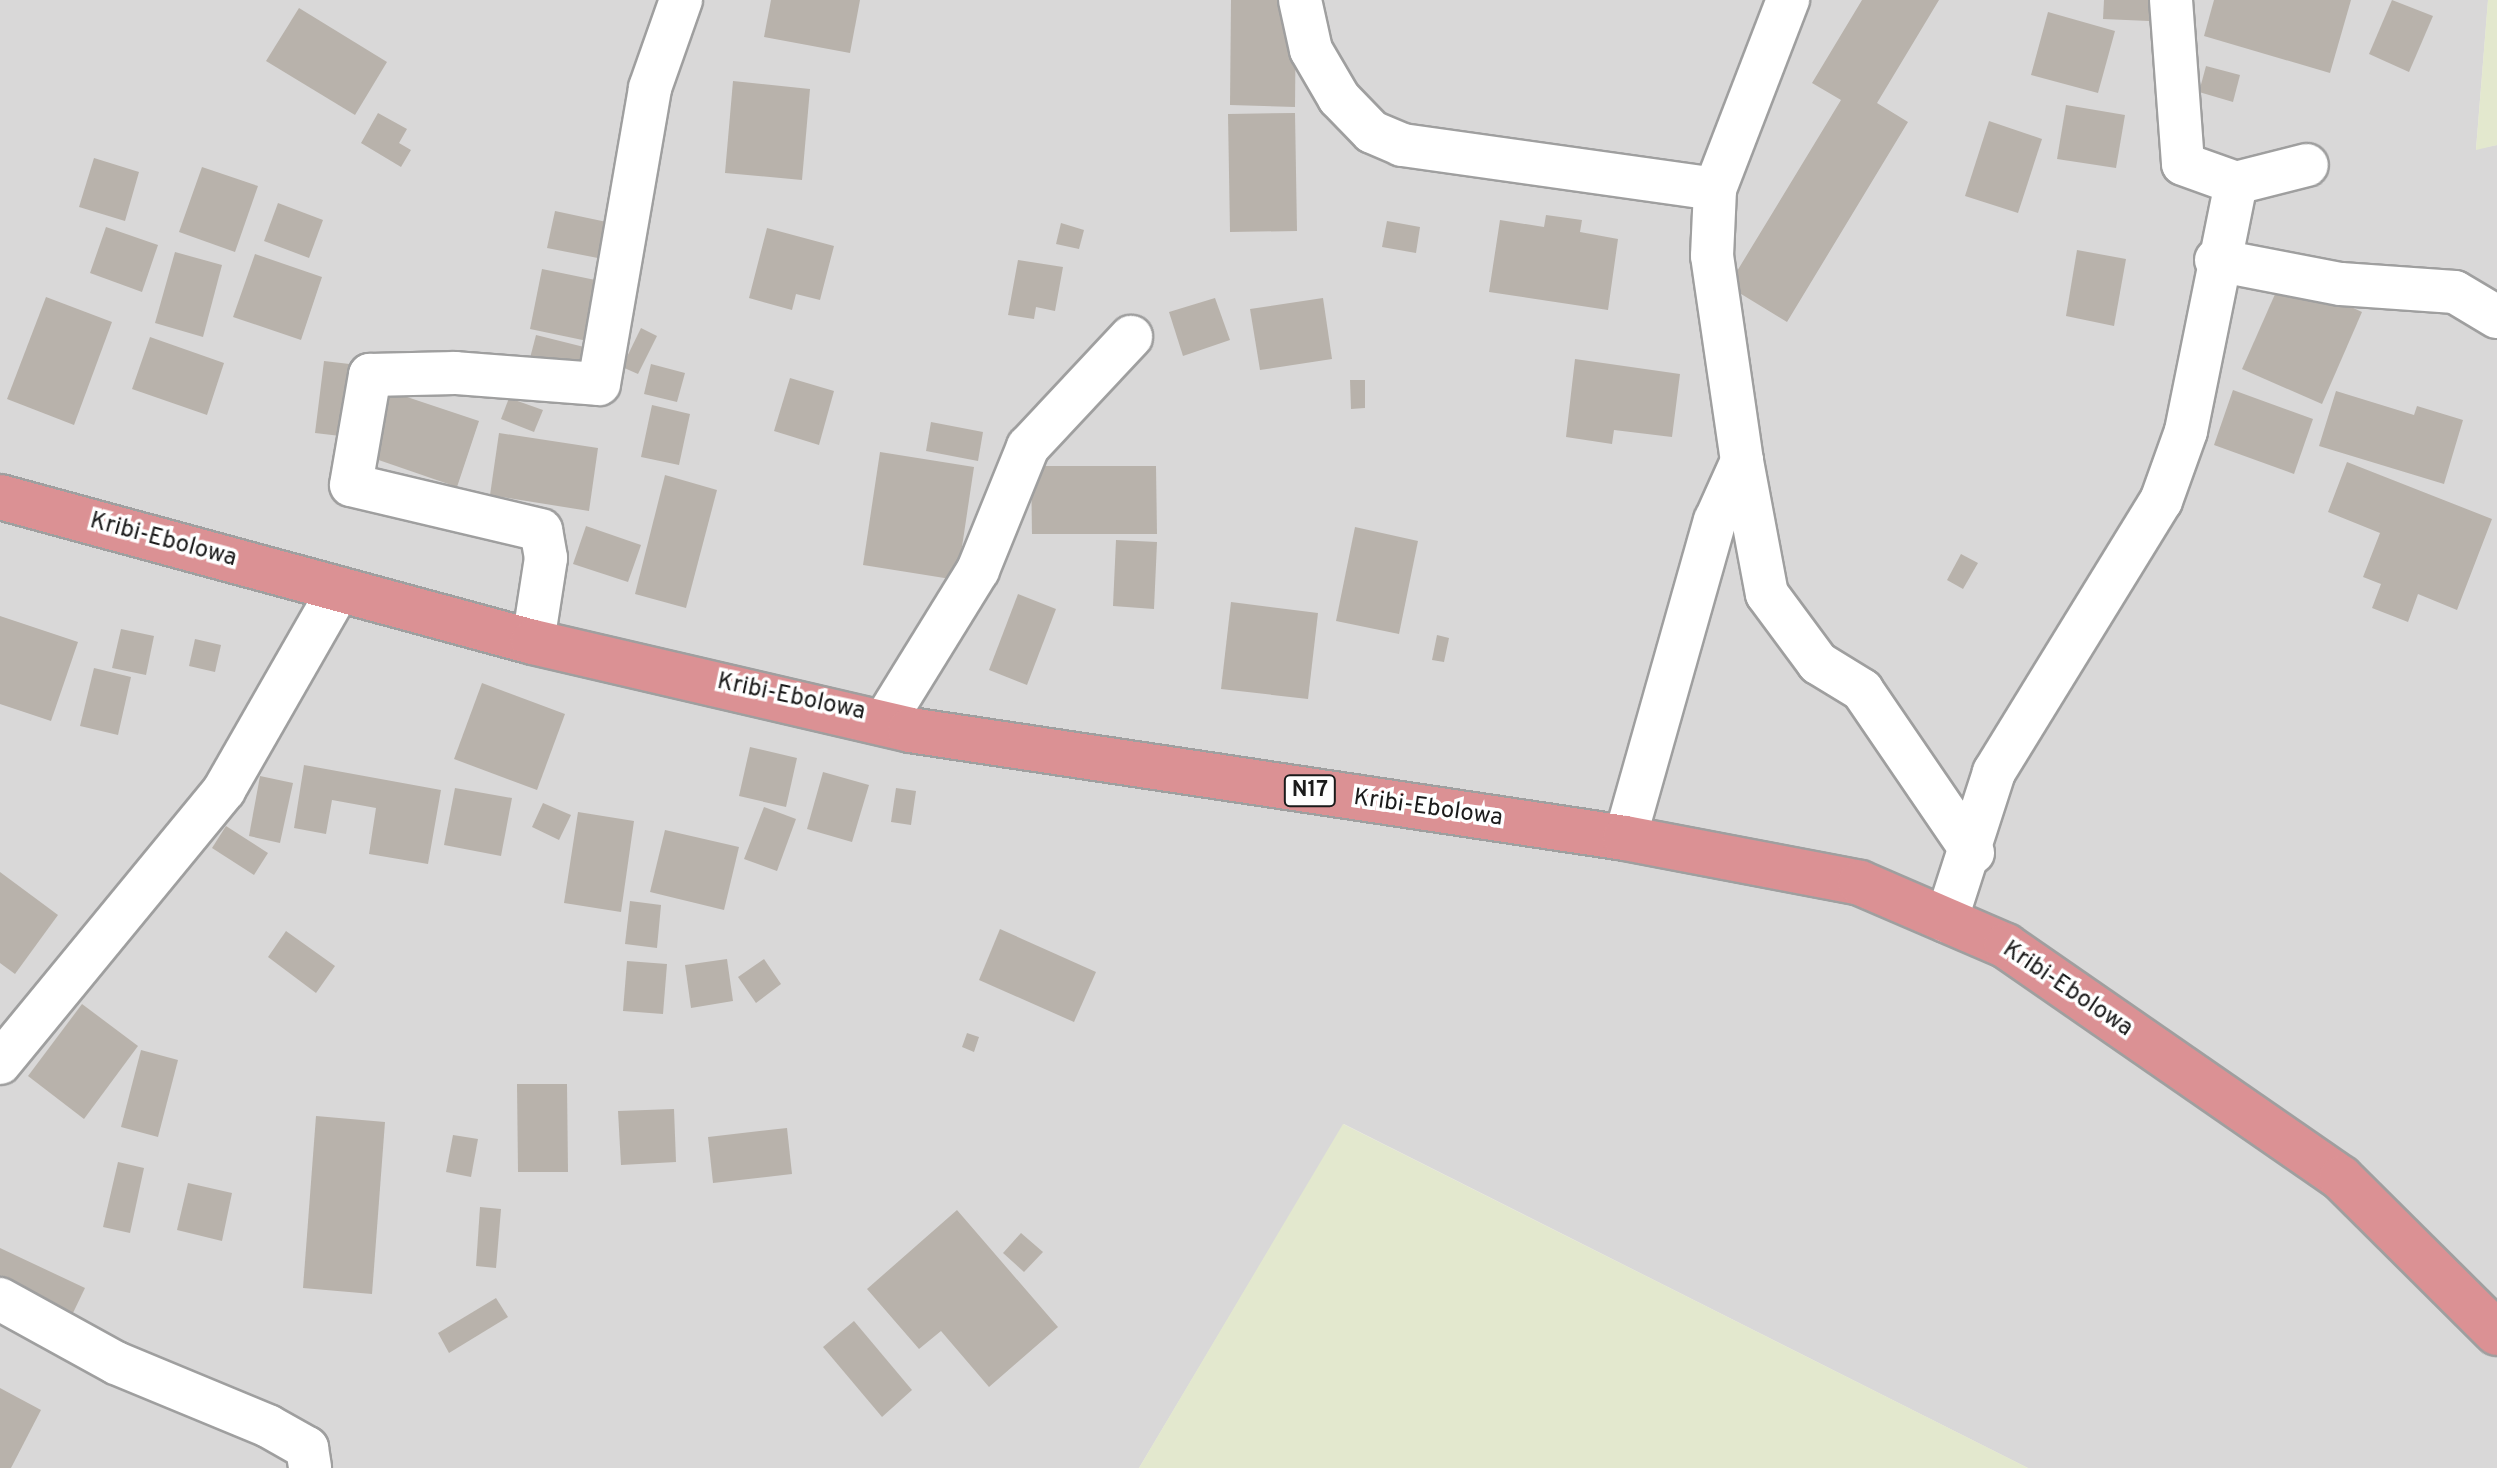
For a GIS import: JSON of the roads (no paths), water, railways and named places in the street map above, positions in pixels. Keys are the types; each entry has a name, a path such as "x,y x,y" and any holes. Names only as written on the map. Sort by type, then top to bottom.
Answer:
{"highway":[{"name":"Kribi-Ebolowa","path":"0,497 533,642 886,719 956,738 1625,838 1860,883 2006,946 2341,1178 2497,1333"}],"street":[{"path":"533,642 546,558 541,530 351,485 370,375 455,373 599,384 650,88 681,0"},
{"path":"1300,0 1311,50 1339,98 1372,132 1402,145 1715,189"},
{"path":"1788,0 1715,189 1712,256 1742,461 1767,594 1818,663 1862,690 1973,853"},
{"path":"2171,0 2183,164 2236,183 2307,165"},
{"path":"1946,921 1973,853 1994,772 2161,501 2186,431 2216,260 2236,183"},
{"path":"2216,260 2341,284 2455,292 2497,317"},
{"path":"886,719 978,570 1028,447 1131,337"},
{"path":"1625,838 1715,521 1742,461"},
{"path":"0,1063 224,790 339,589"},
{"path":"0,1299 116,1363 268,1426 307,1448 310,1468"}]}
